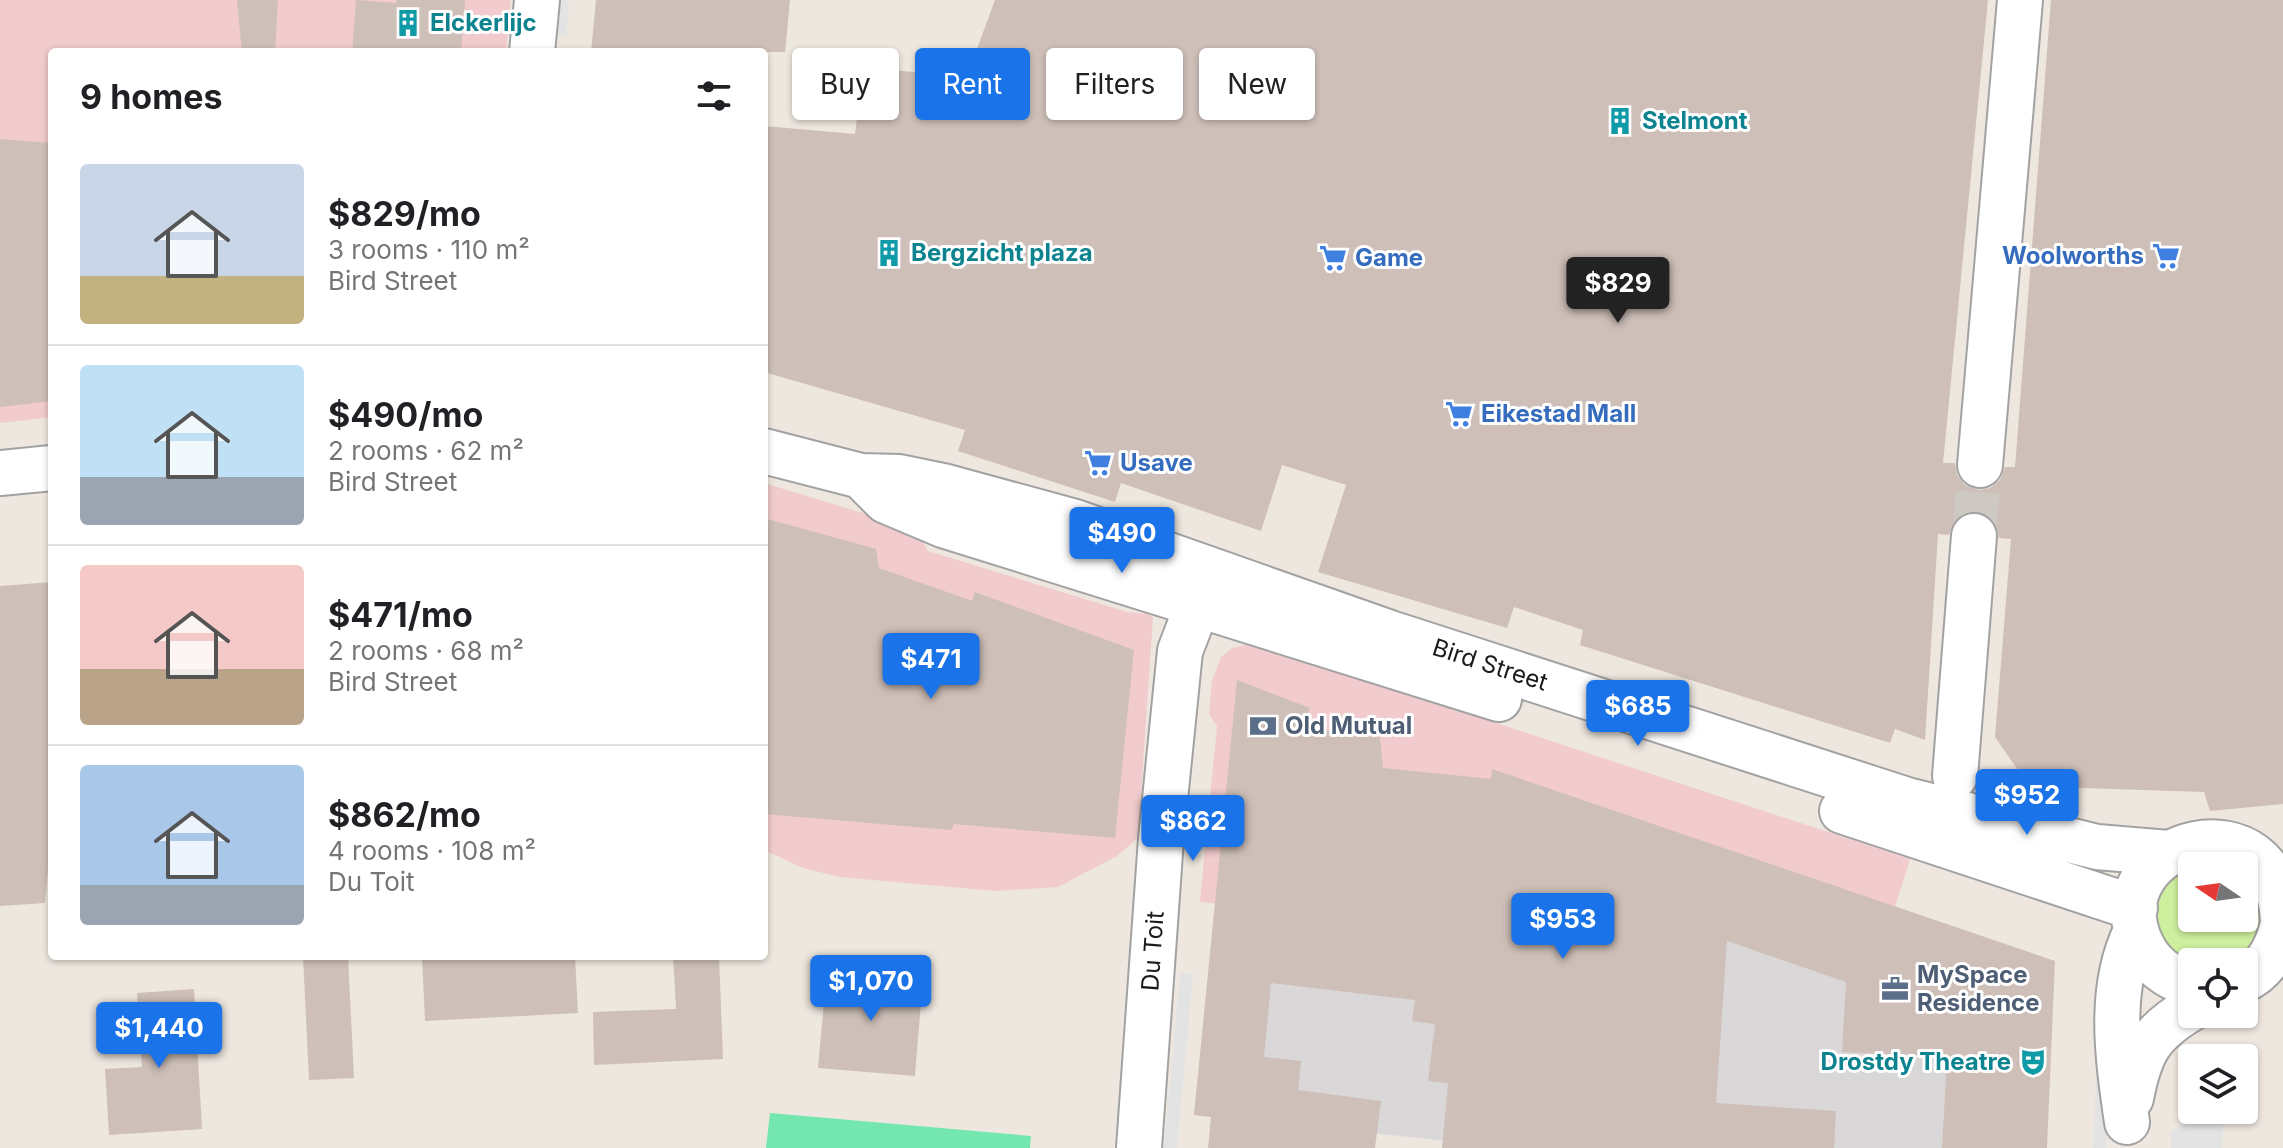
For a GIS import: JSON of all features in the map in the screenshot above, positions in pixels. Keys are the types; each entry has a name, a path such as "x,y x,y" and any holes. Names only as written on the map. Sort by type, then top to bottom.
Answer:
{"street":[{"path":"532,48 537,0"},
{"path":"1980,465 2020,0"},
{"name":"Bird Street","path":"768,452 861,476 886,501 908,512 1390,633 1907,800 2097,847 2169,853"},
{"path":"0,473 48,468"},
{"path":"1955,776 1974,536"},
{"name":"Bird Street","path":"1205,587 1508,702 2136,919"},
{"name":"Du Toit","path":"1139,1148 1161,839 1180,651 1205,587"},
{"path":"2126,1135 2118,1062 2119,993 2125,952 2136,919 2140,886 2152,867 2169,853 2207,841 2245,849 2272,861 2282,901 2283,924 2277,946 2262,973"},
{"path":"2136,919 2145,952 2159,970 2178,979"},
{"path":"2126,1135 2143,1052 2162,1027 2178,1017"}],"shaded area":[{"path":"0,0 511,0 506,48 48,48 48,417 0,423"},
{"path":"554,0 569,0 566,36 551,35"},
{"path":"768,484 915,529 928,551 1127,612 1149,614 1153,618 1138,838 1117,856 1058,887 995,891 840,877 803,868 768,852"},
{"path":"1253,643 1910,859 1895,907 1560,939 1200,902 1217,726 1209,714 1212,681 1221,657 1232,648"},
{"path":"1562,794 1951,989 1942,1148 1517,1148 1194,1115 1210,961"},
{"path":"1180,972 1193,974 1177,1148 1164,1148"},
{"path":"2097,1058 2110,1058 2106,1148 2093,1148"},
{"path":"2183,1124 2223,1124 2222,1148 2171,1148 2171,1132"}],"green space":[{"path":"2176,874 2178,932 2258,932 2258,892 2267,924 2252,948 2178,948 2178,956 2157,948 2152,920 2153,898 2164,881"},
{"path":"770,1113 1031,1136 1030,1148 766,1148"}],"building":[{"path":"237,0 278,0 275,48 242,48"},
{"name":"Elckerlijc","path":"356,0 396,3 396,0 465,0 461,48 352,48"},
{"path":"596,0 790,0 785,52 768,52 768,48 591,48"},
{"name":"Eikestad Mall","path":"995,0 1988,0 1943,463 1955,463 1957,475 1965,485 1979,490 1990,488 2000,480 2005,467 2015,467 2051,0 2283,0 2283,804 2210,811 2204,792 2052,787 2020,773 1995,737 2011,539 1999,538 1996,525 1989,516 1977,511 1964,513 1954,521 1949,535 1938,534 1925,740 1895,729 1890,743 1580,645 1583,630 1514,607 1507,628 1318,572 1346,485 1282,465 1261,531 1121,483 1115,502 958,451 965,430 768,373 768,126 855,134 857,120 899,120 899,71 915,72 915,120 1030,120 1030,48 977,48"},
{"path":"0,139 48,143 48,401 0,407"},
{"path":"768,519 876,549 879,568 972,601 975,592 1134,650 1115,838 954,824 951,830 768,814"},
{"path":"48,582 48,870 45,903 0,906 0,586"},
{"path":"1237,680 1310,708 1304,727 1380,737 1383,768 1491,779 1492,769 2055,961 2047,1148 1942,1148 1947,1057 1842,1052 1846,982 1727,941 1716,1103 1836,1111 1834,1148 1442,1148 1448,1083 1428,1081 1435,1024 1412,1021 1415,1000 1271,983 1264,1057 1301,1061 1298,1090 1381,1101 1375,1148 1208,1148 1211,1117 1194,1115"},
{"path":"303,960 348,960 354,1078 309,1080"},
{"path":"422,960 575,960 578,1013 425,1021"},
{"path":"673,960 719,960 723,1059 594,1065 593,1012 676,1009"},
{"path":"827,969 923,977 915,1076 818,1068"},
{"path":"194,989 202,1129 109,1135 105,1069 142,1067 137,993"}],"tunnel":[{"path":"1974,536 1980,465"}],"place":[{"name":"Elckerlijc","path":"408,23"},
{"name":"Stelmont","path":"1620,121"},
{"name":"Bergzicht plaza","path":"889,253"},
{"name":"Woolworths","path":"2166,256"},
{"name":"Game","path":"1333,258"},
{"name":"Eikestad Mall","path":"1459,414"},
{"name":"Usave","path":"1098,463"},
{"name":"Old Mutual","path":"1263,726"},
{"name":"MySpace Residence","path":"1895,989"},
{"name":"Drostdy Theatre","path":"2033,1062"}]}
